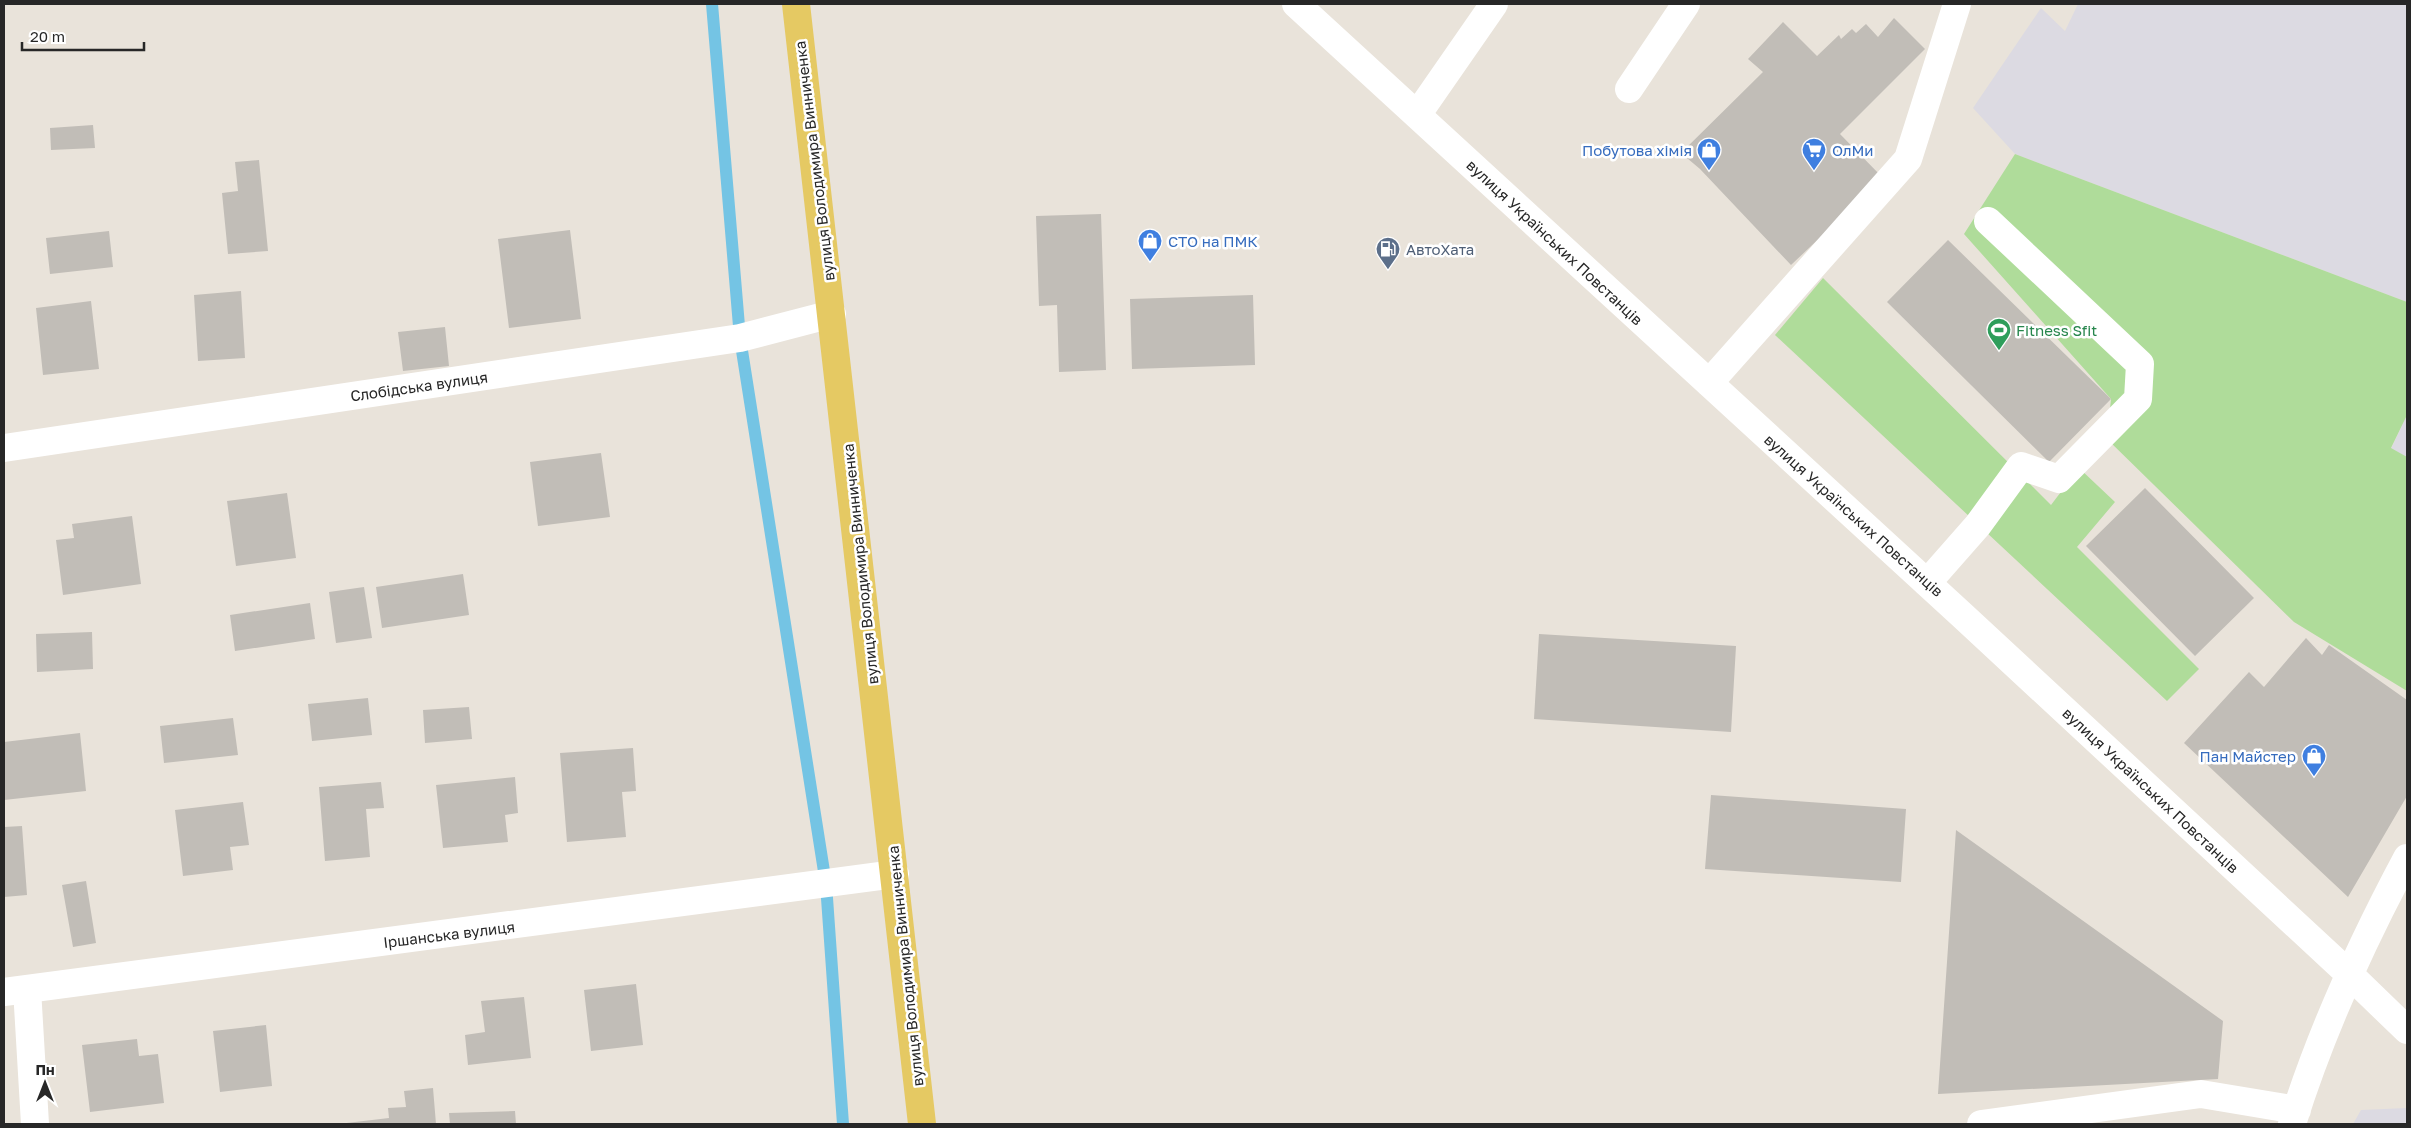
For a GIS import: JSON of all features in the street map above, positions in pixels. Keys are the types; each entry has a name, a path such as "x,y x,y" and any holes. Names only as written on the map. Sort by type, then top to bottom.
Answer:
{"main road":[{"name":"вулиця Володимира Винниченка","path":"796,4 922,1124"}],"street":[{"name":"вулиця Українських Повстанців","path":"1296,4 1928,583 2407,1030"},
{"path":"1417,115 1494,4"},
{"path":"1628,89 1686,4"},
{"path":"1709,383 1908,159 1957,4"},
{"path":"1928,583 1978,525 2021,466 2059,479 2138,399 2140,364 1988,221"},
{"name":"Слобідська вулиця","path":"4,448 740,338 832,314"},
{"path":"1981,1124 2201,1094 2297,1119 2319,1044 2348,973 2407,858"},
{"name":"Іршанська вулиця","path":"15,991 894,874"},
{"path":"15,991 35,1124"}],"shaded area":[{"path":"2078,4 2407,4 2407,302 2015,154 1973,108 2041,8 2065,31"},
{"path":"2407,415 2407,457 2391,449"},
{"path":"2407,1108 2407,1124 2353,1124 2361,1110"}],"green space":[{"path":"2015,154 2407,302 2407,415 2391,448 2407,457 2407,691 2294,622 2107,439 2111,399 1964,234"},
{"path":"1823,278 2051,505 2079,468 2115,502 2077,547 2199,669 2167,701 1775,335"}],"building":[{"path":"1894,18 1925,49 1840,134 1883,178 1791,265 1700,169 1681,153 1763,72 1748,59 1783,22 1817,56 1839,35 1841,39 1852,29 1856,33 1866,24 1878,37"},
{"path":"93,125 95,148 51,150 50,128"},
{"path":"259,160 268,251 228,254 222,193 238,191 235,162"},
{"path":"1101,214 1106,370 1059,372 1057,305 1039,306 1036,216"},
{"path":"570,230 581,319 509,328 498,239"},
{"path":"109,231 113,267 50,274 46,238"},
{"name":"Fitness Sfit","path":"1948,240 2111,399 2049,462 1887,302"},
{"path":"241,291 245,358 198,361 194,295"},
{"path":"1253,295 1255,365 1132,369 1130,299"},
{"path":"91,301 99,369 43,375 36,308"},
{"path":"445,327 449,366 403,371 398,332"},
{"path":"601,453 610,517 538,526 530,462"},
{"path":"2145,488 2254,598 2195,656 2086,546"},
{"path":"287,493 296,558 236,566 227,501"},
{"path":"132,516 141,584 63,595 56,540 74,538 72,524"},
{"path":"463,574 469,615 382,628 376,587"},
{"path":"364,587 372,638 336,643 329,592"},
{"path":"310,603 315,639 235,651 230,615"},
{"path":"92,632 93,669 37,672 36,634"},
{"path":"1539,634 1736,646 1731,732 1534,719"},
{"name":"Пан Майстер","path":"2306,638 2322,655 2329,645 2407,700 2407,796 2348,897 2184,743 2249,672 2264,687"},
{"path":"368,698 372,735 312,741 308,704"},
{"path":"469,707 472,739 425,743 423,710"},
{"path":"233,718 238,755 164,763 160,726"},
{"path":"80,733 86,791 4,800 4,742"},
{"path":"633,748 636,791 622,792 626,837 567,842 560,753"},
{"path":"515,777 518,813 505,815 508,842 443,848 436,785"},
{"path":"381,782 384,808 366,809 370,857 325,861 319,787"},
{"path":"1711,795 1906,809 1901,882 1705,869"},
{"path":"243,802 249,845 230,847 233,870 183,876 175,810"},
{"path":"22,826 27,895 4,897 4,827"},
{"path":"1956,830 2223,1021 2218,1079 1938,1094"},
{"path":"86,881 96,943 73,947 62,885"},
{"path":"636,984 643,1045 591,1051 584,990"},
{"path":"524,997 531,1058 468,1065 465,1035 485,1032 481,1001"},
{"path":"266,1025 272,1086 220,1092 213,1031"},
{"path":"137,1039 139,1056 158,1054 164,1103 90,1112 82,1045"},
{"path":"433,1088 436,1124 338,1124 389,1118 388,1108 406,1107 404,1091"},
{"path":"515,1111 516,1124 450,1124 449,1113"}],"waterway":[{"path":"712,4 740,338 826,884 843,1124"}],"place":[{"name":"Побутова хімія","path":"1709,171"},
{"name":"ОлМи","path":"1814,171"},
{"name":"СТО на ПМК","path":"1150,262"},
{"name":"АвтоХата","path":"1388,270"},
{"name":"Fitness Sfit","path":"1999,351"},
{"name":"Пан Майстер","path":"2314,777"}]}
